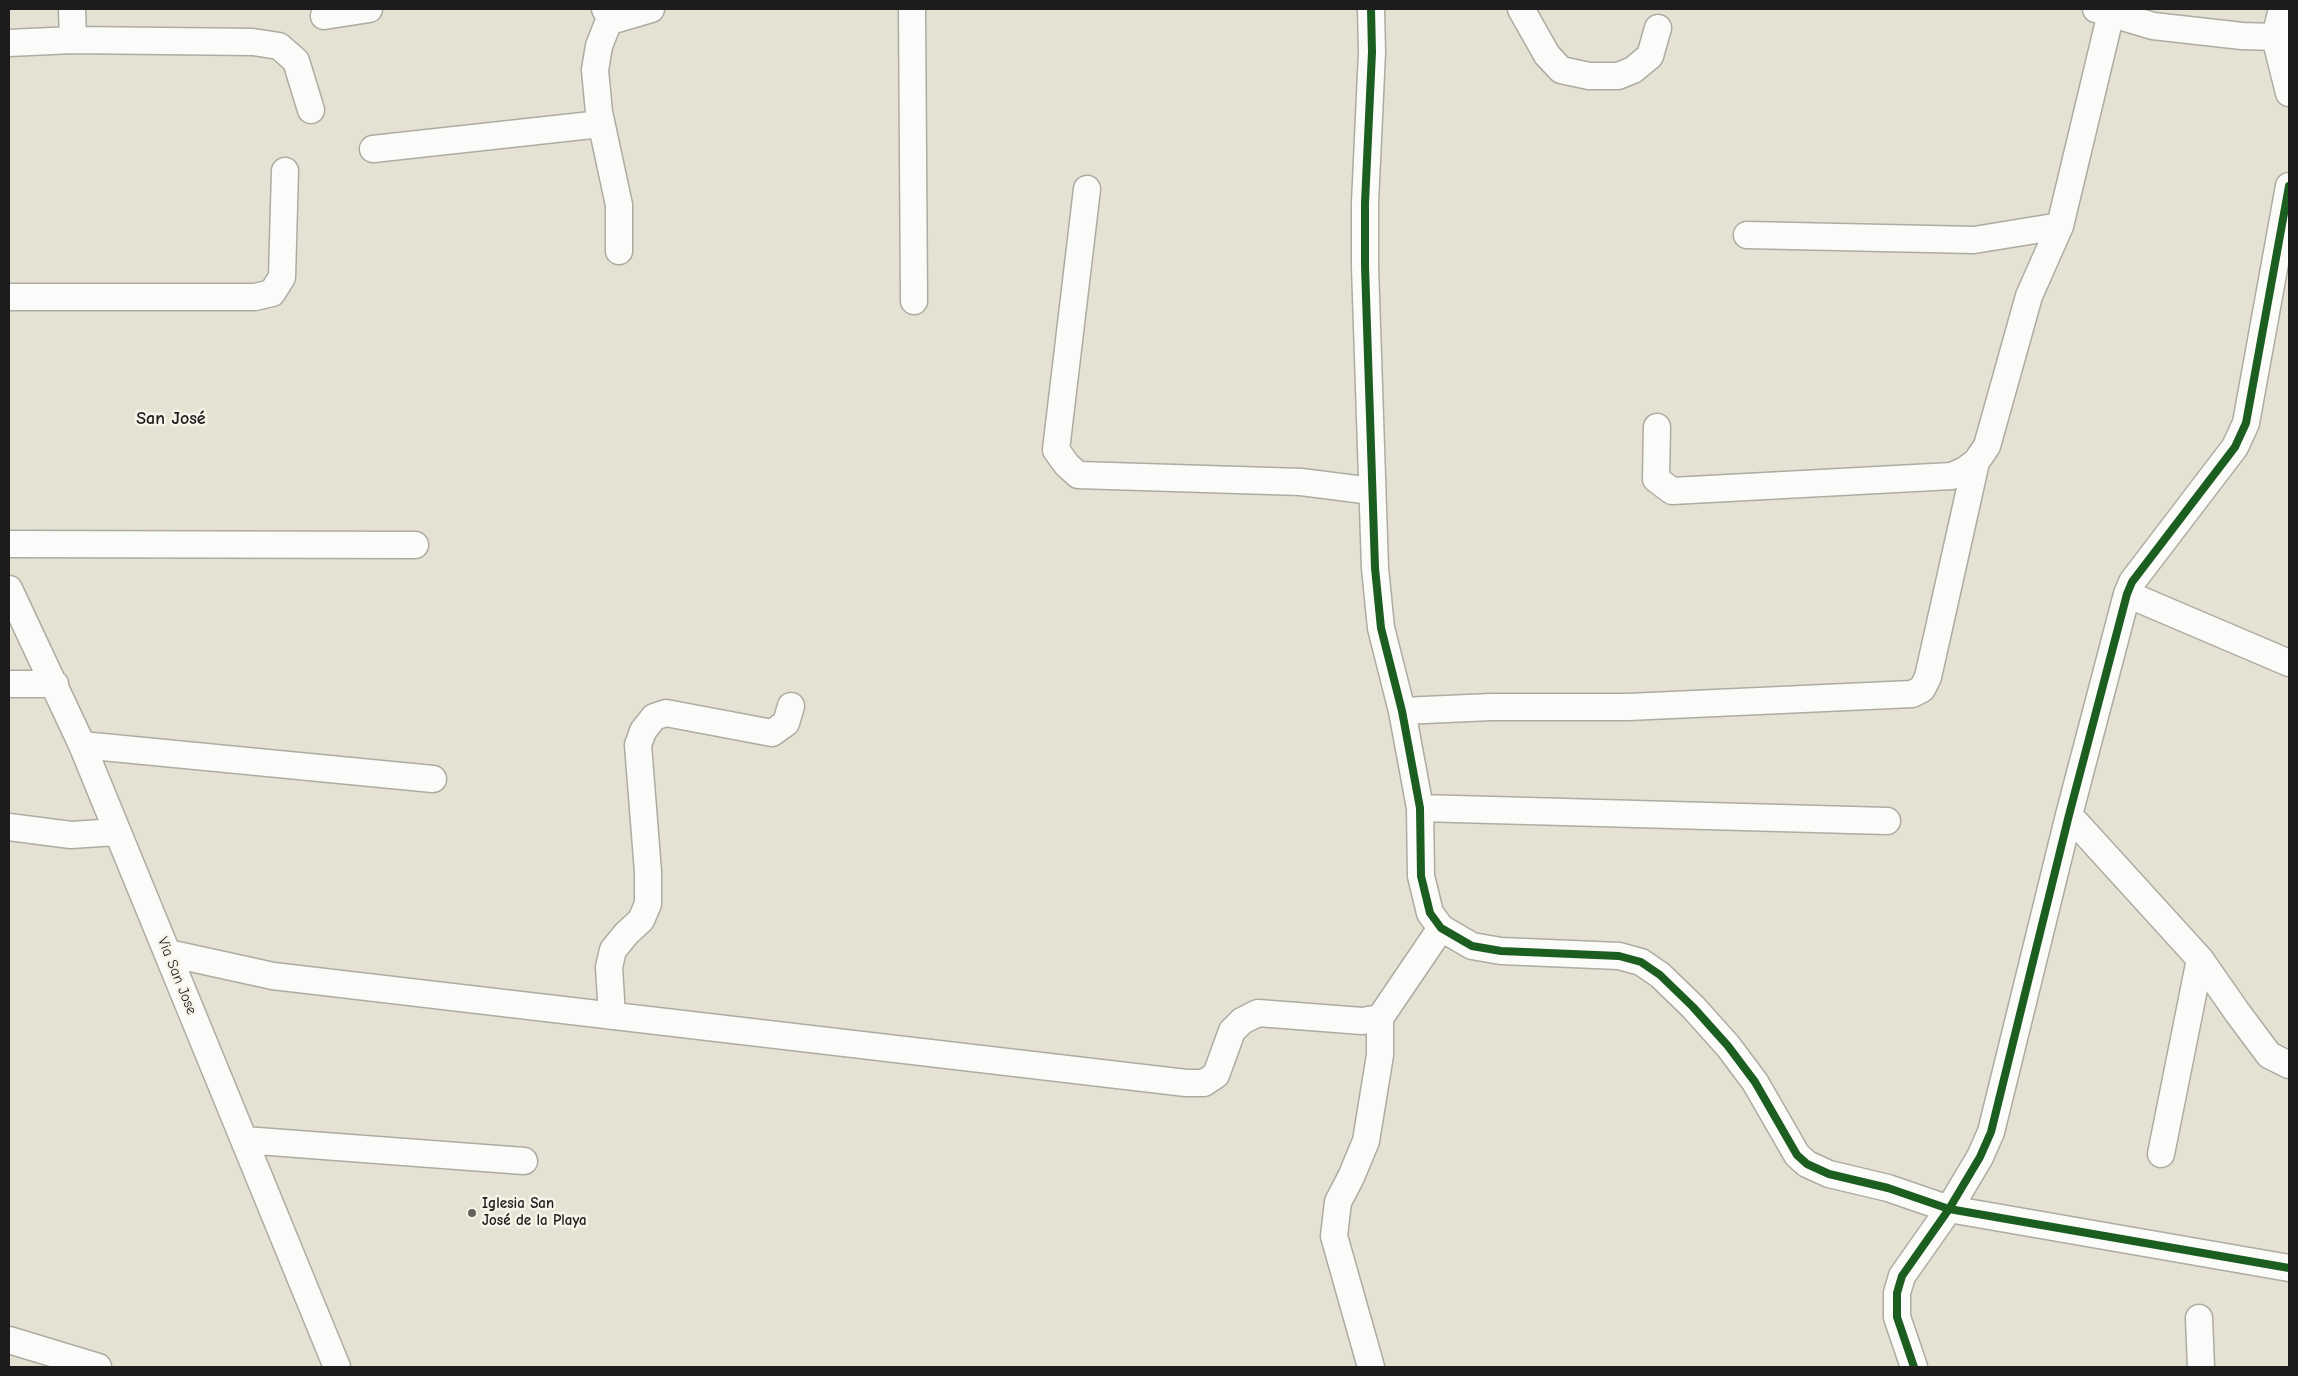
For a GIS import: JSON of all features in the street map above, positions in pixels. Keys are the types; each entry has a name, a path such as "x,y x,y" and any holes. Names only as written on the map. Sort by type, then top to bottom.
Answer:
{"street":[{"path":"72,9 73,40"},
{"path":"324,16 369,9"},
{"path":"619,251 619,205 601,124 595,70 608,13 617,19 651,9"},
{"path":"912,9 914,301"},
{"path":"1371,9 1372,52 1365,212 1367,367 1375,568 1381,628 1402,710 1420,808 1421,876 1430,913 1441,928 1472,946 1501,951 1619,956 1640,962 1660,975 1694,1007 1728,1046 1755,1082 1797,1156 1807,1164 1830,1174 1888,1188 1949,1209 2289,1268"},
{"path":"1521,9 1547,55 1561,70 1589,76 1618,76 1633,70 1650,56 1658,28"},
{"path":"2282,9 2282,41 2289,94"},
{"path":"1657,427 1656,479 1672,491 1952,476 1965,470 1976,462 1987,446 2029,296 2060,226 2104,11 2153,26 2282,41"},
{"path":"9,43 73,40 253,42 279,46 296,62 311,110"},
{"path":"373,148 601,124"},
{"path":"9,297 255,297 272,293 282,277 285,171"},
{"path":"1914,1367 1897,1317 1897,1293 1902,1276 1949,1209 1980,1157 1991,1132 2069,815 2127,594 2132,582 2235,447 2246,423 2289,186"},
{"path":"1087,189 1056,450 1067,465 1078,475 1301,482 1372,491"},
{"path":"1747,235 1974,240 2060,226"},
{"path":"1402,710 1491,707 1628,707 1912,694 1922,689 1928,677 1976,462"},
{"path":"9,544 415,545"},
{"name":"Via San Jose","path":"9,589 82,745 336,1367"},
{"path":"2127,594 2289,663"},
{"path":"9,684 54,684"},
{"path":"612,1016 609,967 613,950 641,920 648,904 648,872 638,746 643,731 654,717 666,713 772,734 786,723 791,706"},
{"path":"82,745 433,779"},
{"path":"1420,808 1887,821"},
{"path":"2069,815 2200,959 2236,1012 2269,1054 2289,1065"},
{"path":"9,827 71,835 116,832"},
{"path":"1371,1367 1334,1236 1338,1202 1366,1141 1380,1055 1380,1018 1441,928"},
{"path":"168,952 274,976 1186,1083 1204,1083 1216,1076 1232,1031 1242,1020 1258,1013 1362,1022 1380,1018"},
{"path":"2162,1154 2200,959"},
{"path":"244,1140 524,1161"},
{"path":"2200,1318 2201,1367"},
{"path":"9,1340 98,1367"}],"cycle path":[{"path":"1371,9 1372,52 1365,203 1365,266 1375,568 1381,628 1402,711 1420,808 1421,876 1430,913 1441,928 1472,946 1501,951 1619,956 1641,962 1660,975 1693,1007 1728,1046 1755,1082 1797,1155 1807,1164 1829,1174 1888,1188 1949,1209 2289,1268"},
{"path":"1914,1367 1897,1317 1897,1293 1902,1276 1949,1209 1980,1157 1991,1132 2069,815 2127,594 2132,582 2235,447 2246,423 2289,186"}],"place":[{"name":"Iglesia San José de la Playa","path":"472,1213"}],"district":[{"name":"San José","path":"171,419"}]}
